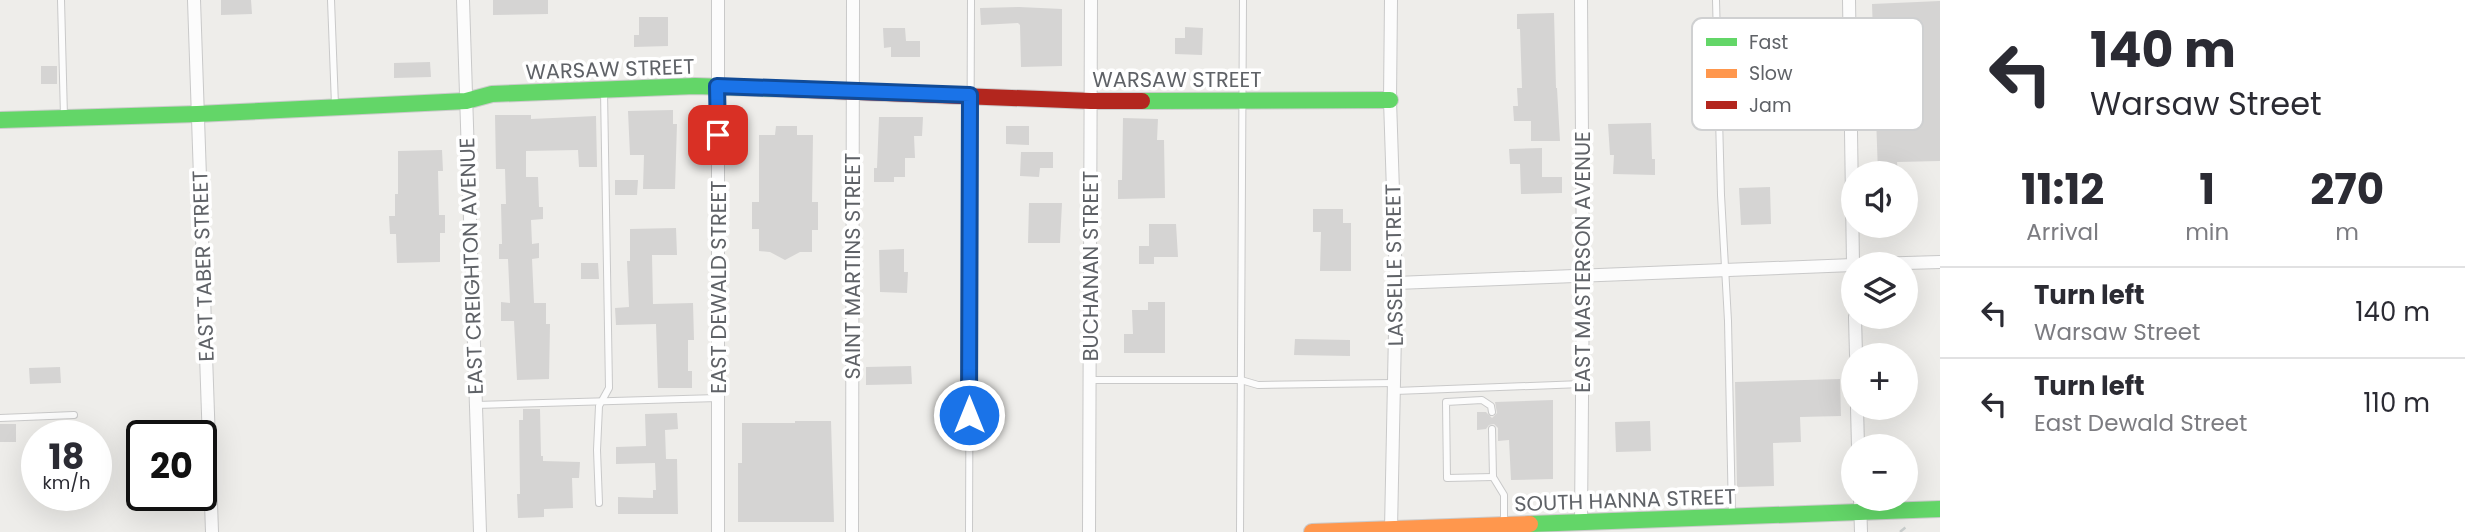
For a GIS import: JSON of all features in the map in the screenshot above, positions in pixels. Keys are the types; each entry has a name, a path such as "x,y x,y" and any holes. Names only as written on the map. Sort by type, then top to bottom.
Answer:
{"street":[{"name":"EAST TABER STREET","path":"194,0 212,532"},
{"name":"EAST CREIGHTON AVENUE","path":"463,0 480,532"},
{"name":"EAST DEWALD STREET","path":"718,0 718,532"},
{"name":"SAINT MARTINS STREET","path":"852,532 853,0"},
{"name":"BUCHANAN STREET","path":"1089,532 1091,0"},
{"name":"LASSELLE STREET","path":"1391,0 1390,100 1396,283 1391,529"},
{"name":"EAST MASTERSON AVENUE","path":"1581,0 1581,523"},
{"path":"1849,0 1849,18"},
{"name":"WARSAW STREET","path":"0,120 197,114 466,101 492,94 717,86 1091,101 1390,100"},
{"path":"1851,130 1853,252"},
{"path":"1918,263 1940,262"},
{"path":"1396,283 1841,265"},
{"name":"SOUTH HANNA STREET","path":"1312,532 1732,518 1841,508"},
{"name":"SOUTH HANNA STREET","path":"1918,508 1940,509"},
{"path":"1860,511 1861,532"}],"lane":[{"path":"61,0 64,118"},
{"path":"331,0 335,107"},
{"path":"969,532 971,0"},
{"path":"1240,532 1243,0"},
{"path":"1716,0 1717,18"},
{"path":"599,503 599,406 609,388 604,89"},
{"path":"1720,130 1728,321 1732,518"},
{"path":"1090,380 1241,380 1258,385 1394,387 1582,384"},
{"path":"476,405 718,398"},
{"path":"1492,412 1491,406 1482,400 1446,402 1447,478 1493,477"},
{"path":"0,418 74,415"},
{"path":"1492,429 1493,477 1504,495 1504,525"}],"building":[{"path":"221,0 251,0 252,14 221,15"},
{"path":"493,0 548,0 548,14 493,15"},
{"path":"1940,1 1940,161 1878,161 1876,130 1923,130 1923,18 1872,18 1872,4"},
{"path":"980,8 1062,9 1062,66 1021,67 1020,25 981,25"},
{"path":"1554,13 1560,141 1531,141 1531,121 1514,121 1513,106 1518,106 1517,88 1522,88 1517,14"},
{"path":"639,17 668,17 668,46 634,47 634,35 639,35"},
{"path":"1185,27 1203,28 1202,55 1175,54 1175,38 1185,38"},
{"path":"883,28 905,28 906,41 920,41 920,57 891,57 891,47 884,48"},
{"path":"430,62 431,77 394,78 394,63"},
{"path":"41,66 57,66 57,84 41,84"},
{"path":"673,110 673,124 677,124 675,189 643,189 644,155 630,155 628,111"},
{"path":"495,115 531,115 531,119 596,116 597,167 579,167 578,150 526,151 526,177 538,177 539,207 543,207 543,219 531,220 532,244 539,243 539,258 532,259 534,303 546,303 546,324 550,324 549,379 517,380 514,321 501,321 501,302 510,303 508,259 499,259 499,244 502,244 501,204 506,204 505,169 496,169"},
{"path":"879,117 923,117 922,136 914,136 915,158 905,158 905,177 894,177 894,182 874,182"},
{"path":"1123,118 1158,119 1157,140 1164,140 1165,198 1118,199 1118,180 1122,180"},
{"path":"1651,123 1655,175 1613,174 1614,155 1610,155 1608,124"},
{"path":"776,126 797,126 797,135 813,135 812,202 818,202 818,230 812,230 812,252 800,252 785,260 770,252 759,251 759,229 752,229 752,202 759,202 759,135 775,135"},
{"path":"1006,126 1029,126 1029,145 1006,144"},
{"path":"1542,148 1542,177 1562,177 1562,193 1521,194 1520,164 1510,164 1509,149"},
{"path":"442,150 443,171 438,171 439,215 445,215 445,233 440,233 440,262 397,263 396,234 390,234 389,216 395,216 398,151"},
{"path":"1021,152 1053,152 1053,168 1040,168 1039,177 1020,176"},
{"path":"615,180 638,180 637,195 615,195"},
{"path":"1770,187 1771,224 1741,225 1739,188"},
{"path":"1029,203 1062,203 1060,243 1028,243"},
{"path":"1313,209 1343,209 1343,223 1351,223 1351,271 1320,271 1321,232 1313,232"},
{"path":"1149,224 1176,224 1178,257 1154,257 1154,264 1139,264 1139,246 1149,246"},
{"path":"676,228 677,255 652,255 653,304 693,303 694,340 688,340 688,371 692,371 692,388 658,388 656,324 616,325 615,308 629,307 627,261 630,261 630,229"},
{"path":"904,249 904,272 908,272 907,293 880,292 879,250"},
{"path":"581,263 598,263 599,279 581,279"},
{"path":"1148,302 1165,302 1165,353 1124,353 1124,334 1133,334 1132,310 1148,310"},
{"path":"1295,339 1350,340 1350,356 1294,355"},
{"path":"911,366 912,384 866,385 866,367"},
{"path":"60,367 61,383 30,384 29,368"},
{"path":"1840,379 1841,416 1800,417 1801,442 1773,443 1774,486 1737,487 1735,382"},
{"path":"1553,400 1553,479 1511,480 1509,440 1498,441 1498,428 1494,424 1477,430 1477,412 1486,412 1492,418 1497,413 1495,402"},
{"path":"523,409 540,409 543,461 580,462 579,478 572,478 573,508 544,509 544,517 518,518 519,420 523,420"},
{"path":"677,413 678,429 665,430 666,459 677,459 678,514 618,514 618,497 653,498 653,490 656,490 655,463 616,464 616,447 646,446 645,414"},
{"path":"831,421 834,522 738,522 738,463 742,463 742,423"},
{"path":"1650,421 1651,451 1616,452 1615,422"},
{"path":"0,424 16,424 16,442 0,442"}],"traffic: fast":[{"path":"0,120 466,101 492,94 695,86 783,89"},
{"path":"1142,101 1390,100"},
{"path":"1530,524 1940,509"}],"traffic: slow":[{"path":"1312,532 1530,524"}],"traffic: jam":[{"path":"783,89 1142,101"}],"route":[{"path":"718,135 717,86 970,95 969,415"}]}
